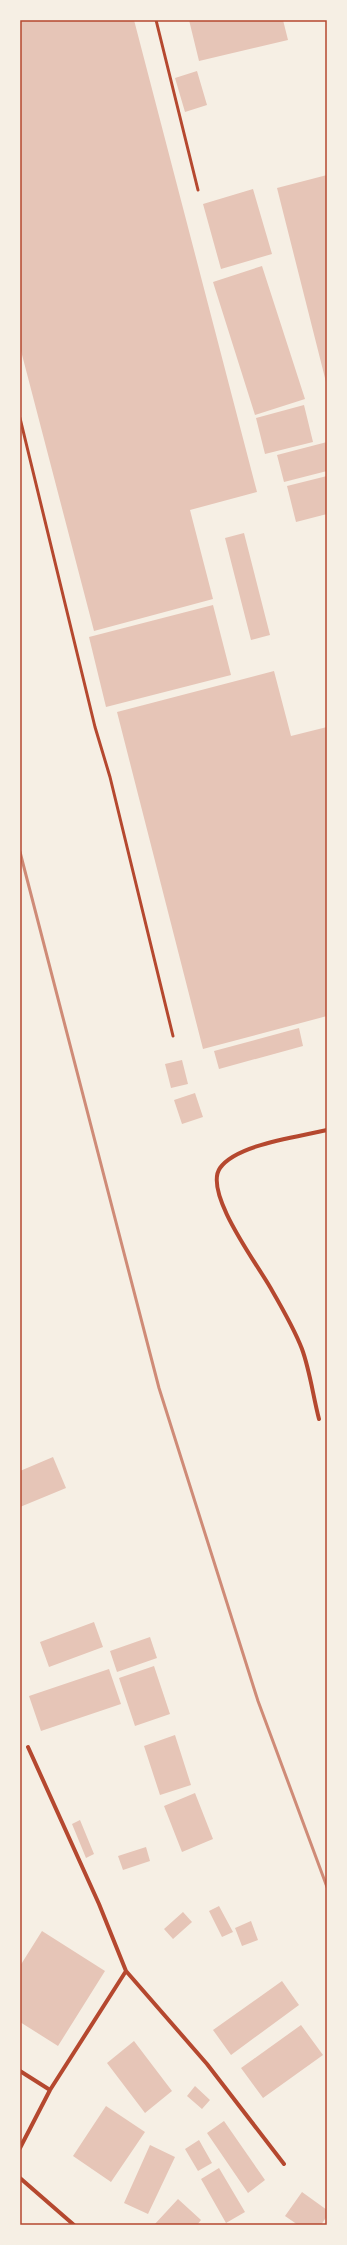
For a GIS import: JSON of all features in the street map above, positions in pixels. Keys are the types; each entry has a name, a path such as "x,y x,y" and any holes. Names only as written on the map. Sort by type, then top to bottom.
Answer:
{"street":[{"path":"319,1419 302,1349 271,1288 232,1227 216,1187 219,1169 231,1158 245,1150 327,1130"},
{"path":"28,1747 99,1904 126,1971 207,2064 284,2164"},
{"path":"20,2148 50,2090 126,1971"},
{"path":"20,2071 50,2090"},
{"path":"20,2178 74,2225"}],"lane":[{"path":"156,20 198,190"},
{"path":"20,418 48,525 95,727 110,777 173,1036"}],"building":[{"path":"20,20 134,20 257,492 190,510 213,599 94,631 20,347"},
{"path":"189,20 283,20 288,40 199,61"},
{"path":"197,71 207,105 185,112 175,78"},
{"path":"327,175 327,382 326,382 277,188"},
{"path":"253,189 272,254 221,269 203,204"},
{"path":"262,266 305,399 255,415 213,282"},
{"path":"304,405 313,442 265,454 256,418"},
{"path":"327,442 327,471 284,482 277,455"},
{"path":"327,476 327,514 296,522 287,486"},
{"path":"244,533 270,635 251,640 225,538"},
{"path":"213,605 231,675 106,707 89,637"},
{"path":"274,671 291,736 327,727 327,1016 203,1049 117,712"},
{"path":"299,1028 303,1046 219,1069 214,1051"},
{"path":"182,1060 188,1084 171,1088 165,1064"},
{"path":"195,1093 203,1117 182,1124 174,1100"},
{"path":"53,1457 66,1488 20,1507 20,1471"},
{"path":"94,1622 103,1647 49,1667 40,1642"},
{"path":"150,1637 157,1658 117,1672 110,1651"},
{"path":"154,1666 170,1714 135,1726 119,1678"},
{"path":"109,1669 121,1704 41,1731 29,1696"},
{"path":"175,1735 191,1785 160,1795 144,1746"},
{"path":"195,1793 213,1839 182,1852 164,1806"},
{"path":"80,1820 94,1854 86,1858 72,1824"},
{"path":"146,1847 150,1861 123,1870 118,1856"},
{"path":"219,1906 233,1932 222,1937 209,1911"},
{"path":"183,1912 192,1922 173,1939 164,1929"},
{"path":"251,1921 258,1940 242,1946 235,1928"},
{"path":"42,1931 105,1971 58,2046 20,2022 20,1966"},
{"path":"282,1981 299,2005 231,2055 213,2030"},
{"path":"301,2025 323,2055 263,2098 241,2068"},
{"path":"134,2041 172,2091 145,2113 107,2063"},
{"path":"195,2086 210,2100 202,2109 187,2096"},
{"path":"106,2106 145,2132 111,2182 73,2156"},
{"path":"224,2121 265,2180 248,2193 207,2133"},
{"path":"199,2140 212,2163 198,2171 185,2149"},
{"path":"150,2145 175,2157 148,2214 124,2203"},
{"path":"219,2168 245,2212 226,2223 201,2179"},
{"path":"302,2192 327,2210 327,2216 321,2225 298,2225 285,2216"},
{"path":"178,2199 201,2220 197,2225 154,2225"}],"railway":[{"path":"20,852 159,1388 258,1701 327,1887"}]}
